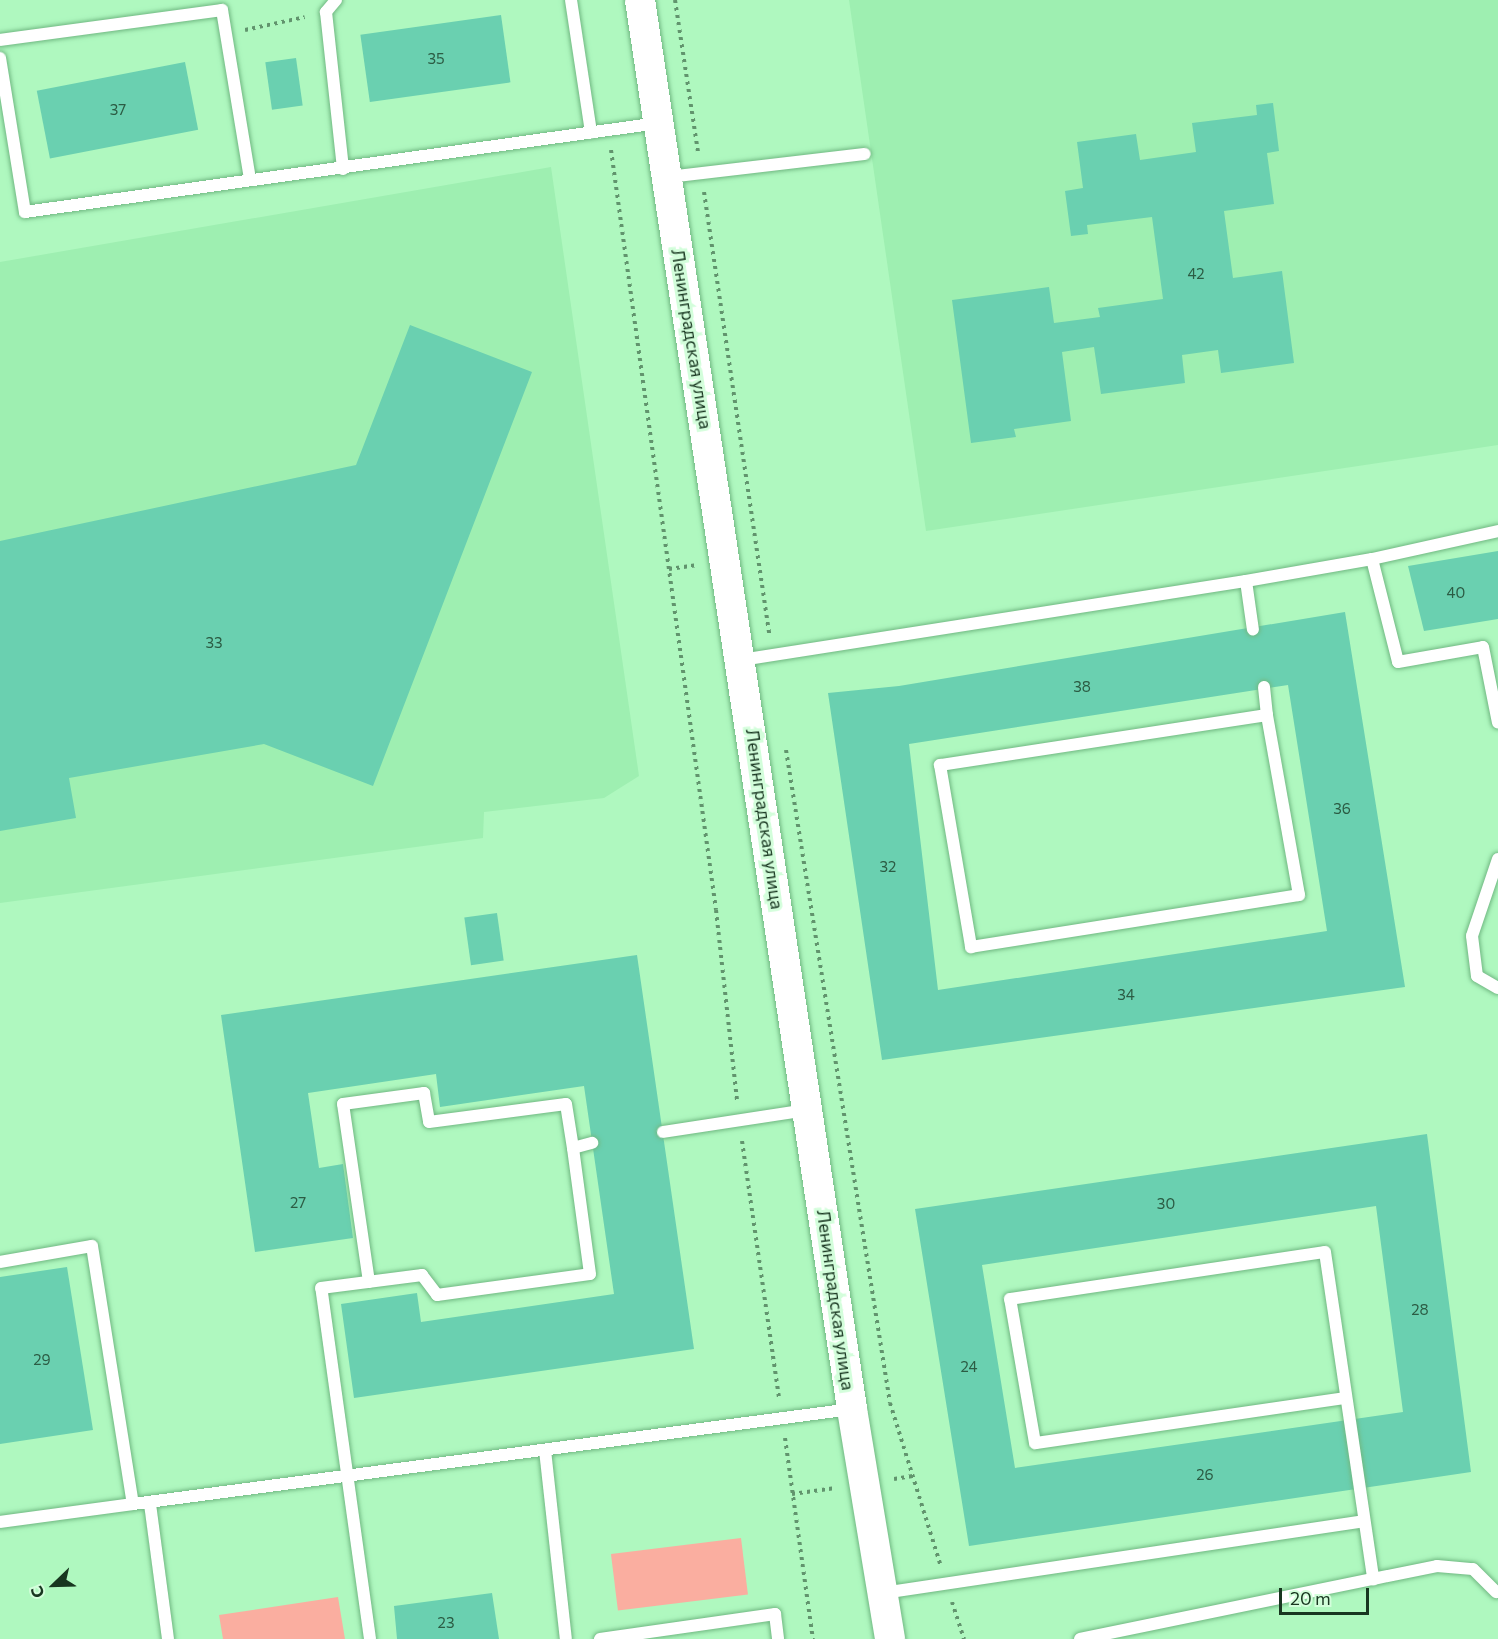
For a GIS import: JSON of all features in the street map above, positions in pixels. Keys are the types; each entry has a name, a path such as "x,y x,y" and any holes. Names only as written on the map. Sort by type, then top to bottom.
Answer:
{"street":[{"name":"Ленинградская улица","path":"640,0 809,1110 852,1409 890,1639"}],"lane":[{"path":"336,0 326,12 343,169"},
{"path":"571,0 591,132"},
{"path":"0,40 222,10 250,180"},
{"path":"0,58 25,212 658,123"},
{"path":"666,177 865,154"},
{"path":"741,660 1372,559 1498,531"},
{"path":"1372,559 1398,662 1483,647 1498,723"},
{"path":"1246,580 1253,630"},
{"path":"1264,687 1299,895 971,947 940,765 1267,715"},
{"path":"1498,859 1472,936 1477,976 1498,988"},
{"path":"369,1282 343,1104 424,1093 429,1122 566,1104 590,1274 437,1295 422,1275 369,1282 321,1288 349,1475 370,1639"},
{"path":"663,1132 739,1118 809,1110"},
{"path":"573,1148 592,1143"},
{"path":"0,1262 92,1246 133,1504"},
{"path":"1345,1398 1035,1443 1010,1299 1324,1252 1345,1398 1362,1521 1373,1579"},
{"path":"0,1522 133,1504 150,1504 349,1475 852,1409"},
{"path":"545,1450 566,1639"},
{"path":"150,1504 168,1639"},
{"path":"882,1593 1362,1521"},
{"path":"1080,1639 1437,1566 1473,1569 1497,1589"},
{"path":"600,1639 775,1614 778,1639"}],"path":[{"path":"675,0 771,656"},
{"path":"226,35 326,12"},
{"path":"608,129 717,910 739,1118 813,1639"},
{"path":"784,738 890,1403 964,1639"}],"shaded area":[{"path":"849,0 1498,0 1498,445 926,531"},
{"path":"551,167 639,776 604,798 484,812 483,838 0,903 0,262"},
{"path":"741,1538 748,1595 618,1611 611,1554"},
{"path":"338,1597 345,1639 223,1639 219,1615"}],"building":[{"path":"501,15 510,82 370,102 360,35"},
{"path":"296,58 303,106 272,110 265,62"},
{"path":"185,62 198,130 50,159 37,91"},
{"path":"1273,103 1279,151 1267,153 1274,204 1224,211 1233,278 1282,271 1294,363 1221,373 1218,350 1182,355 1185,383 1101,394 1094,347 1062,352 1071,421 1014,429 1016,437 971,443 952,300 1049,287 1054,323 1100,317 1098,308 1163,299 1152,217 1087,225 1088,234 1071,236 1065,191 1083,188 1077,142 1136,134 1140,160 1196,152 1192,123 1257,115 1256,105"},
{"path":"410,325 532,372 373,786 264,744 69,778 76,818 0,831 0,541 356,465"},
{"path":"1498,551 1498,619 1424,631 1408,566"},
{"path":"1345,612 1405,987 882,1060 828,693 899,686","holes":["1288,685 1327,931 938,990 909,744"]},
{"path":"497,913 504,961 471,965 464,918"},
{"path":"637,955 694,1349 354,1398 341,1304 417,1293 421,1322 614,1294 584,1086 440,1107 436,1074 308,1093 319,1168 343,1164 353,1238 255,1252 221,1015"},
{"path":"1427,1134 1471,1472 969,1546 915,1209","holes":["1376,1206 1403,1412 1015,1468 982,1265"]},
{"path":"67,1267 93,1430 0,1444 0,1277"},
{"path":"492,1593 499,1639 397,1639 394,1606"}]}
